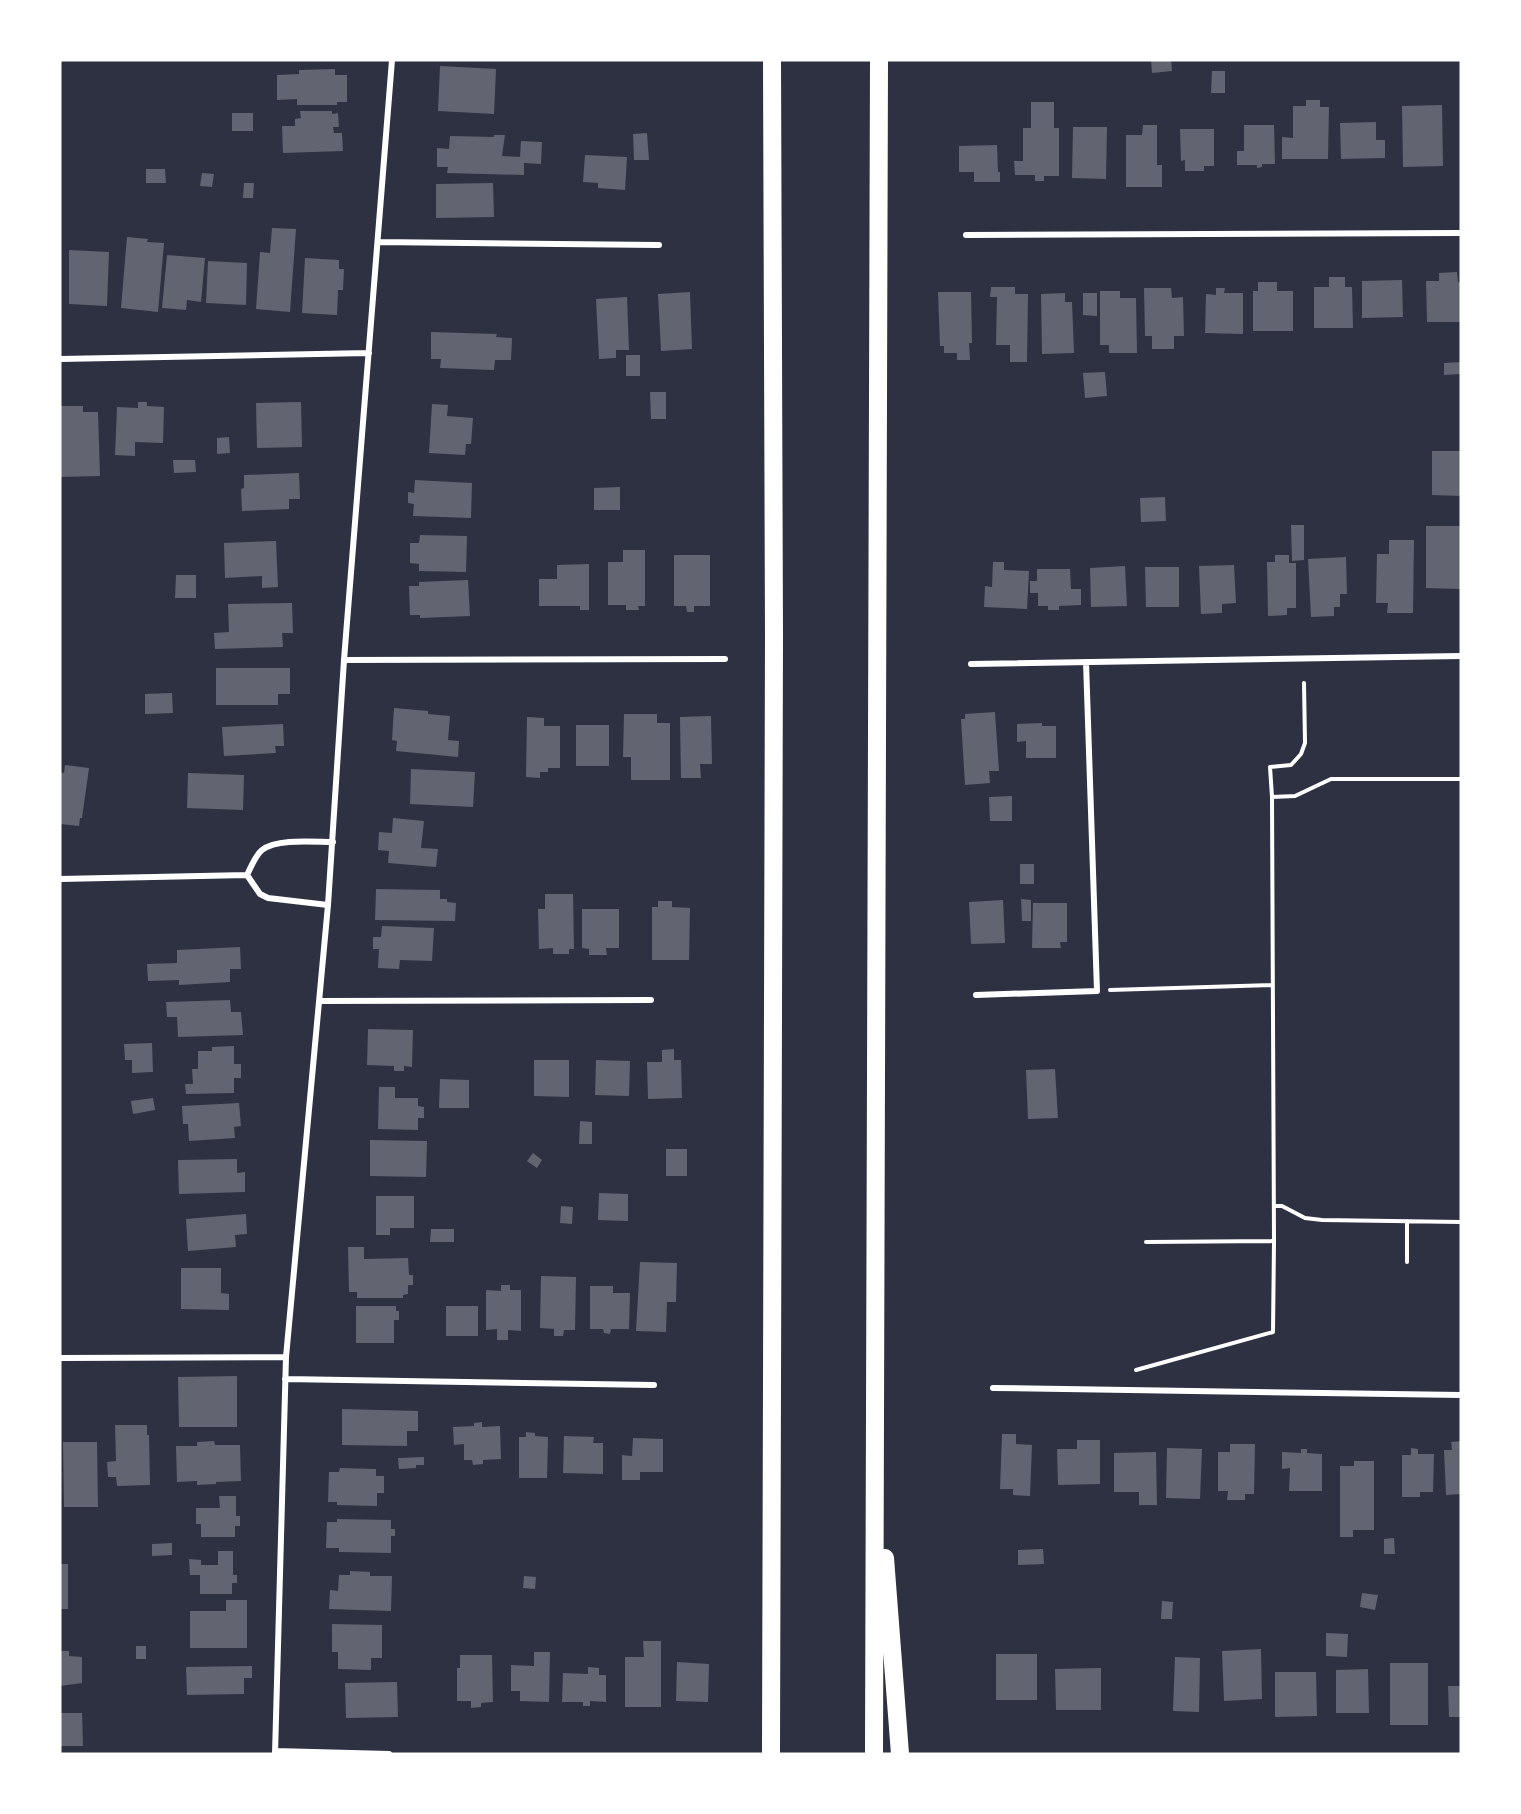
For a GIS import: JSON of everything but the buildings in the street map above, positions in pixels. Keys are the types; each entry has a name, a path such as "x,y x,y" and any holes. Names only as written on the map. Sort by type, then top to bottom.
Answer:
{"highway":[{"path":"771,1754 774,671 772,60"},
{"path":"874,1754 879,60"},
{"path":"875,1427 900,1754"},
{"path":"759,1754 772,1633"}],"street":[{"path":"389,1754 275,1752 286,1357 328,905 344,660 392,60"},
{"path":"966,235 1461,233"},
{"path":"378,242 659,245"},
{"path":"60,359 369,353"},
{"path":"971,664 1461,656"},
{"path":"344,660 724,659"},
{"path":"976,995 1097,991 1086,662"},
{"path":"247,875 262,850 272,846 286,843 333,842"},
{"path":"60,879 247,875"},
{"path":"247,875 260,894 268,897 328,905"},
{"path":"320,1001 651,1000"},
{"path":"60,1358 286,1357"},
{"path":"285,1379 654,1385"},
{"path":"993,1388 1461,1395"}],"path":[{"path":"1136,1370 1273,1332 1273,984 1270,767 1291,765 1301,754 1305,744 1304,683"},
{"path":"1272,797 1295,796 1331,779 1461,779"},
{"path":"1097,991 1273,984"},
{"path":"1274,1206 1282,1206 1305,1218 1322,1220 1461,1222"},
{"path":"1407,1221 1407,1262"},
{"path":"1146,1242 1274,1241"}]}
